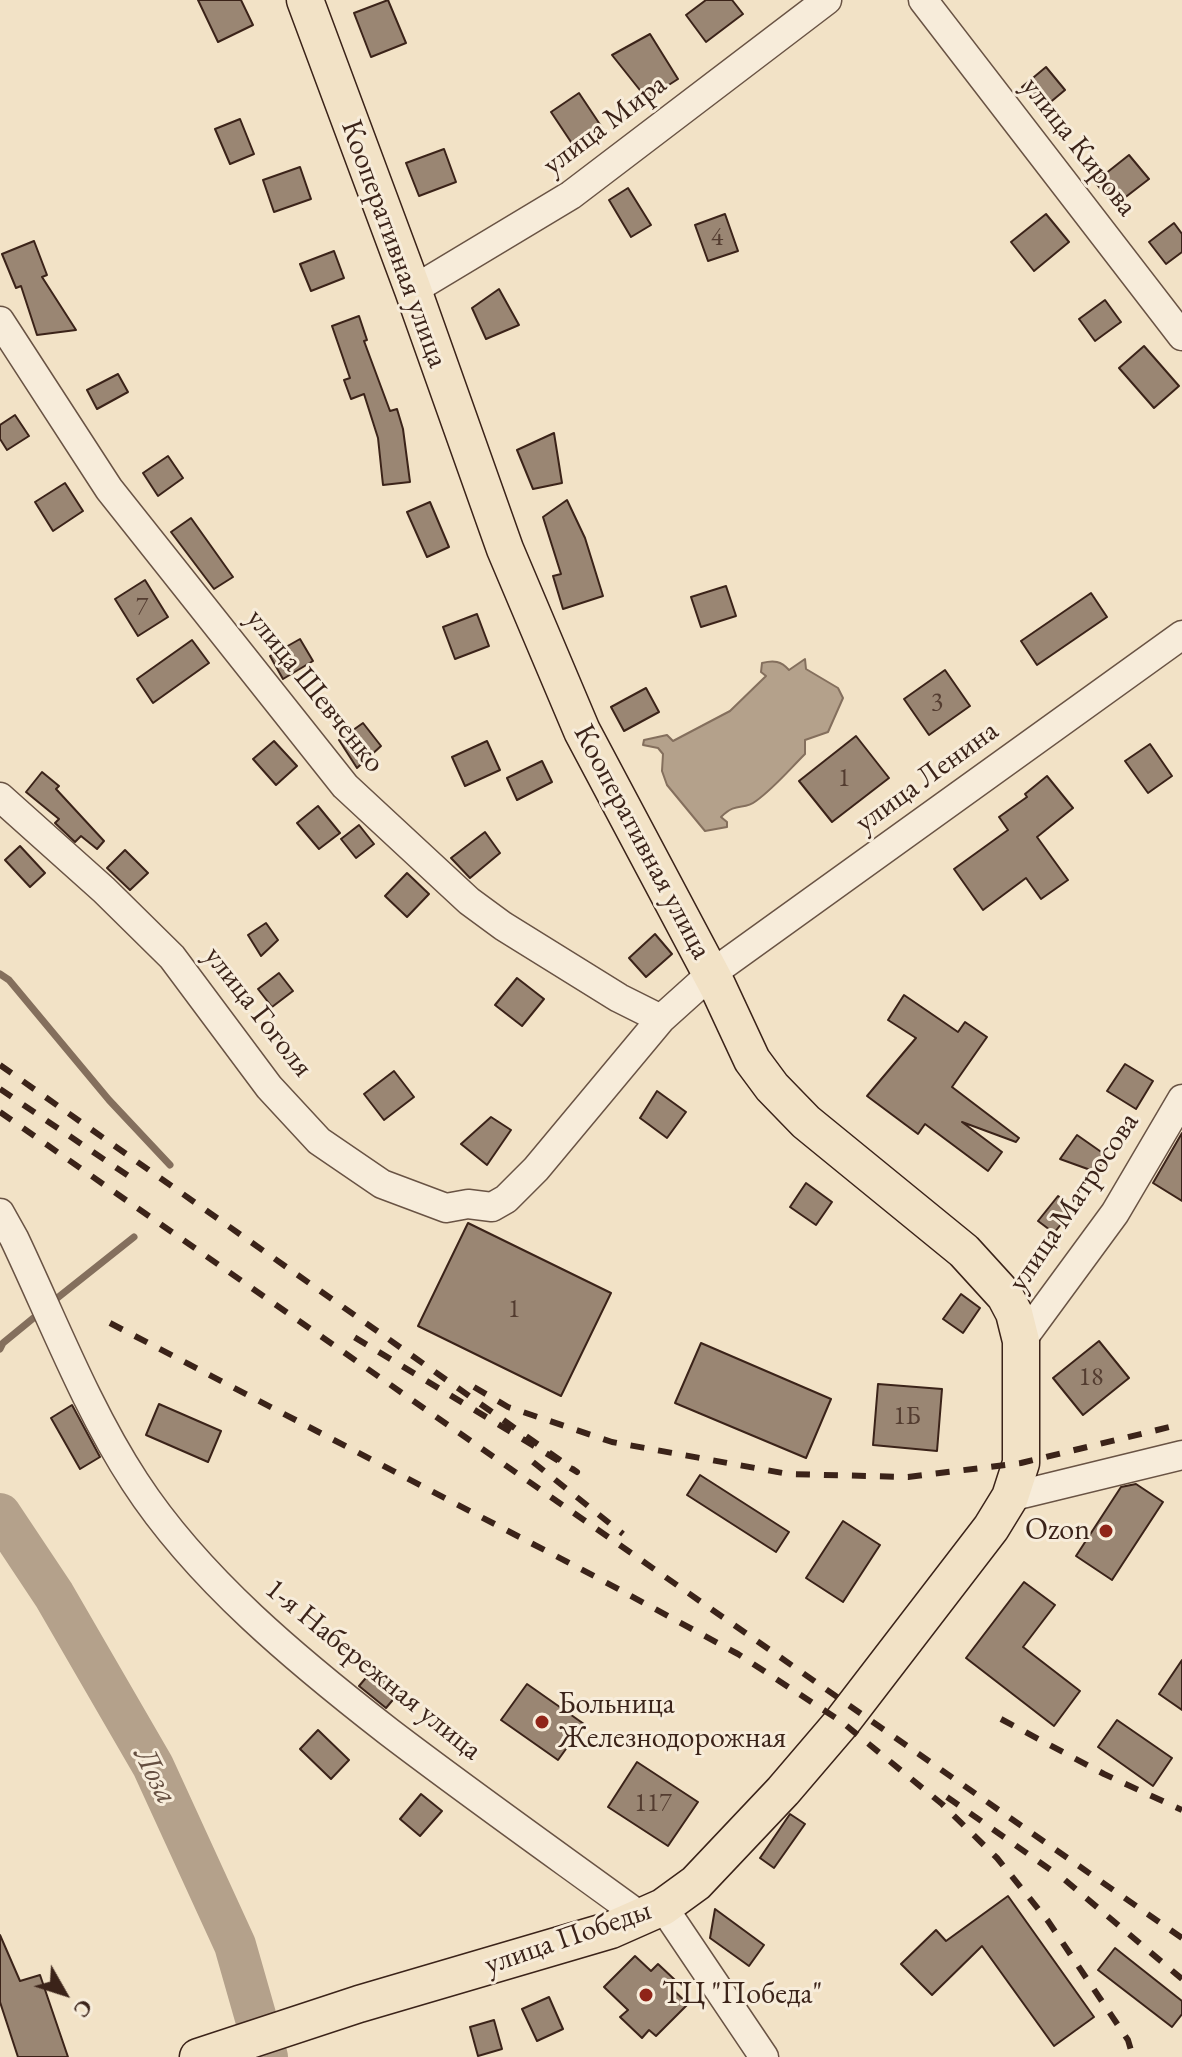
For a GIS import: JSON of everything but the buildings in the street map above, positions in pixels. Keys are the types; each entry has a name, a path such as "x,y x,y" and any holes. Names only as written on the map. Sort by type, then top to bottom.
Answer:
{"main road":[{"name":"Кооперативная улица","path":"305,0 505,549 582,731 711,974 752,1060 772,1087 806,1122 964,1251 1005,1296 1014,1313 1021,1341 1021,1463 1010,1497 991,1528 944,1586"},
{"name":"улица Победы","path":"198,2057 359,2004 611,1930 653,1913 696,1883 783,1791 842,1722 944,1586"}],"street":[{"name":"улица Мира","path":"413,290 571,195 827,0"},
{"name":"улица Кирова","path":"923,0 1182,336"},
{"name":"улица Шевченко","path":"0,321 109,489 345,786 415,854 480,909 619,998 661,1019"},
{"name":"улица Ленина","path":"492,1207 506,1199 536,1169 661,1019 711,974 1182,635"},
{"name":"улица Гоголя","path":"0,797 104,890 172,957 269,1087 319,1141 382,1184 408,1194 446,1208 468,1204 492,1207"},
{"name":"улица Матросова","path":"1021,1341 1115,1213 1182,1099"},
{"name":"1-я Набережная улица","path":"0,1213 105,1431 136,1484 238,1605 349,1701 448,1777 653,1913"},
{"path":"1010,1497 1182,1455"},
{"path":"653,1913 764,2057"}],"shaded area":[{"path":"805,659 806,669 838,688 843,698 828,732 805,740 805,754 763,796 751,804 731,809 721,817 727,822 727,827 705,831 667,785 662,771 663,754 658,748 643,745 644,740 667,735 673,741 730,711 766,676 761,672 762,663 777,662 789,670"}],"waterway":[{"path":"0,974 9,980 109,1100 170,1165"},
{"path":"51,1303 134,1237"},
{"path":"0,1349 3,1343 42,1311"},
{"name":"Лоза","path":"0,1514 54,1595 153,1766 235,1945 267,2057"}],"railway":[{"path":"0,1065 577,1472 354,1337"},
{"path":"0,1089 130,1177"},
{"path":"0,1112 1182,1938"},
{"path":"110,1323 738,1654 842,1722 942,1804 997,1858 1048,1921 1128,2040 1133,2057"},
{"path":"474,1387 508,1407 612,1442 788,1474 908,1477 1021,1463 1182,1424"},
{"path":"533,1462 623,1534"},
{"path":"1001,1719 1104,1774 1182,1810"},
{"path":"947,1797 1055,1873"},
{"path":"1065,1880 1182,1979"}],"place":[{"name":"Ozon","path":"1106,1531"},
{"name":"Больница Железнодорожная","path":"542,1722"},
{"name":"ТЦ \"Победа\"","path":"646,1995"}]}
